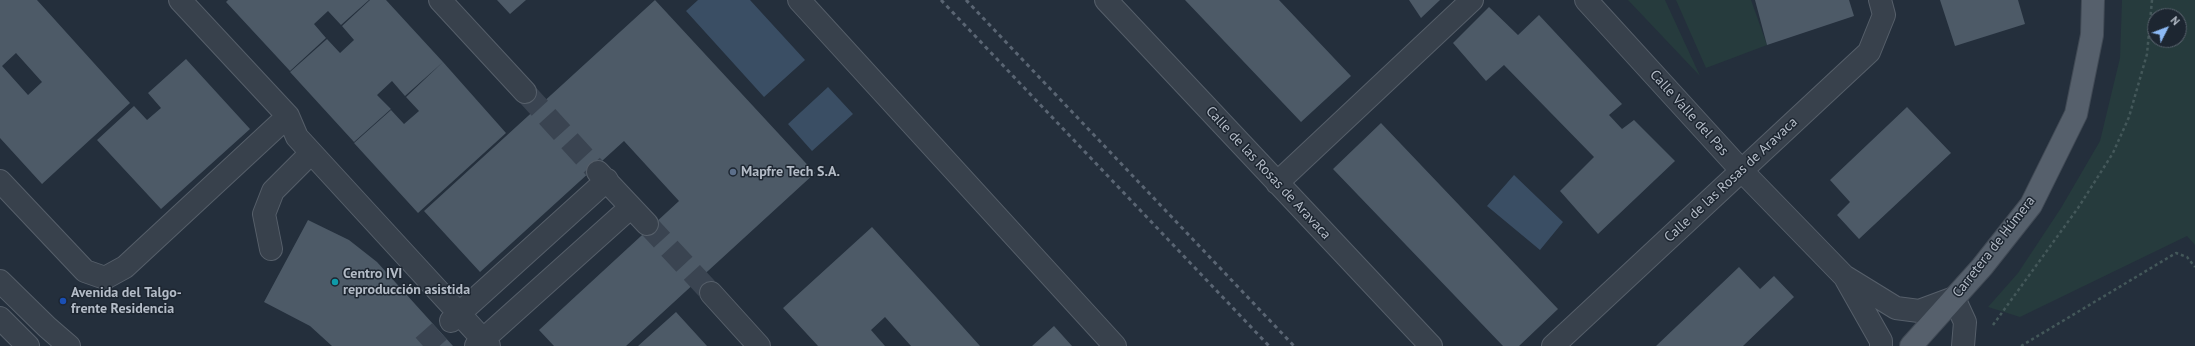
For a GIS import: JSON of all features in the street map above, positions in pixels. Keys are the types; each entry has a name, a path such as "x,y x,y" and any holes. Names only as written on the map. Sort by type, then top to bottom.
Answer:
{"main road":[{"name":"Carretera de Húmera","path":"1912,346 1982,267 2031,205 2076,114 2092,34 2093,0"}],"street":[{"path":"180,0 288,116 297,137 455,318 482,344 631,207"},
{"path":"440,0 526,92"},
{"path":"799,0 1115,346"},
{"name":"Calle de las Rosas de Aravaca","path":"1106,0 1431,346"},
{"path":"1277,183 1472,0"},
{"name":"Calle Valle del Pas","path":"1586,0 1741,170 1844,276 1896,308 1920,310 1954,298"},
{"name":"Calle de las Rosas de Aravaca","path":"1553,346 1869,52 1884,15 1880,0"},
{"path":"0,181 85,271 105,278 125,267 288,116"},
{"path":"271,248 264,214 273,191 311,153"},
{"path":"455,318 602,176 647,224"},
{"name":"Calle Valle del Pas","path":"1844,276 1881,341 1881,346"},
{"path":"0,281 46,327 69,346"},
{"path":"711,293 759,346"},
{"path":"1954,298 1965,322 1963,346"},
{"path":"0,318 28,346"}],"path":[{"path":"1990,330 2078,208 2113,154 2129,117 2147,54 2152,0"},
{"path":"2021,346 2176,253 2187,257 2195,267"}],"green space":[{"path":"1628,0 1665,0 1700,76"},
{"path":"1676,0 1751,0 1767,45 1706,68"},
{"path":"2122,0 2195,0 2195,245 2187,236 2020,317 1988,307 2018,273 2061,208 2100,141 2120,58"}],"water":[{"path":"698,0 750,0 805,60 764,97 686,11"},
{"path":"828,87 853,114 812,151 788,124"},
{"path":"1514,175 1563,222 1540,250 1487,206"}],"building":[{"path":"0,0 37,0 130,103 42,184 0,138","holes":["16,53 42,82 28,95 2,66"]},
{"path":"228,0 369,0 341,25 328,11 314,24 326,38 290,71 226,2"},
{"path":"370,0 386,0 443,62 405,96 392,81 377,95 391,109 354,142 290,72 327,39 340,53 354,40 342,26"},
{"path":"497,0 526,0 510,14"},
{"name":"Mapfre Tech S.A.","path":"655,0 815,173 626,346 554,346 539,330 679,201 624,141 480,272 424,211"},
{"path":"1185,0 1279,0 1351,76 1301,122"},
{"path":"1409,0 1440,0 1421,18"},
{"path":"1755,0 1849,0 1854,16 1767,45"},
{"path":"1940,0 2018,0 2025,24 1955,46"},
{"path":"1489,7 1518,35 1539,15 1622,104 1609,115 1622,129 1634,120 1675,161 1598,234 1560,191 1594,157 1504,65 1486,81 1453,43"},
{"path":"186,59 250,129 161,209 97,140 134,106 147,120 161,108 148,93"},
{"path":"443,62 506,133 418,213 354,143 391,110 404,124 419,111 406,97"},
{"path":"1907,107 1951,153 1859,239 1837,215 1850,202 1830,180"},
{"path":"1381,123 1558,309 1519,346 1503,346 1333,169"},
{"name":"Centro IVI reproducción asistida","path":"308,220 349,240 377,262 453,346 332,346 310,326 264,302"},
{"path":"872,227 980,346 911,346 885,317 871,330 885,346 818,346 783,308"},
{"path":"1739,267 1760,289 1774,276 1794,297 1743,346 1656,346"},
{"path":"676,312 707,346 638,346"},
{"path":"1054,326 1072,346 1032,346"}],"tunnel":[{"path":"525,92 598,172"},
{"path":"647,224 711,293"},
{"path":"423,346 451,321"}],"railway":[{"path":"941,0 1269,346"},
{"path":"966,0 1294,346"}],"place":[{"name":"Mapfre Tech S.A.","path":"733,172"},
{"name":"Centro IVI reproducción asistida","path":"335,282"},
{"name":"Avenida del Talgo- frente Residencia","path":"63,301"}]}
